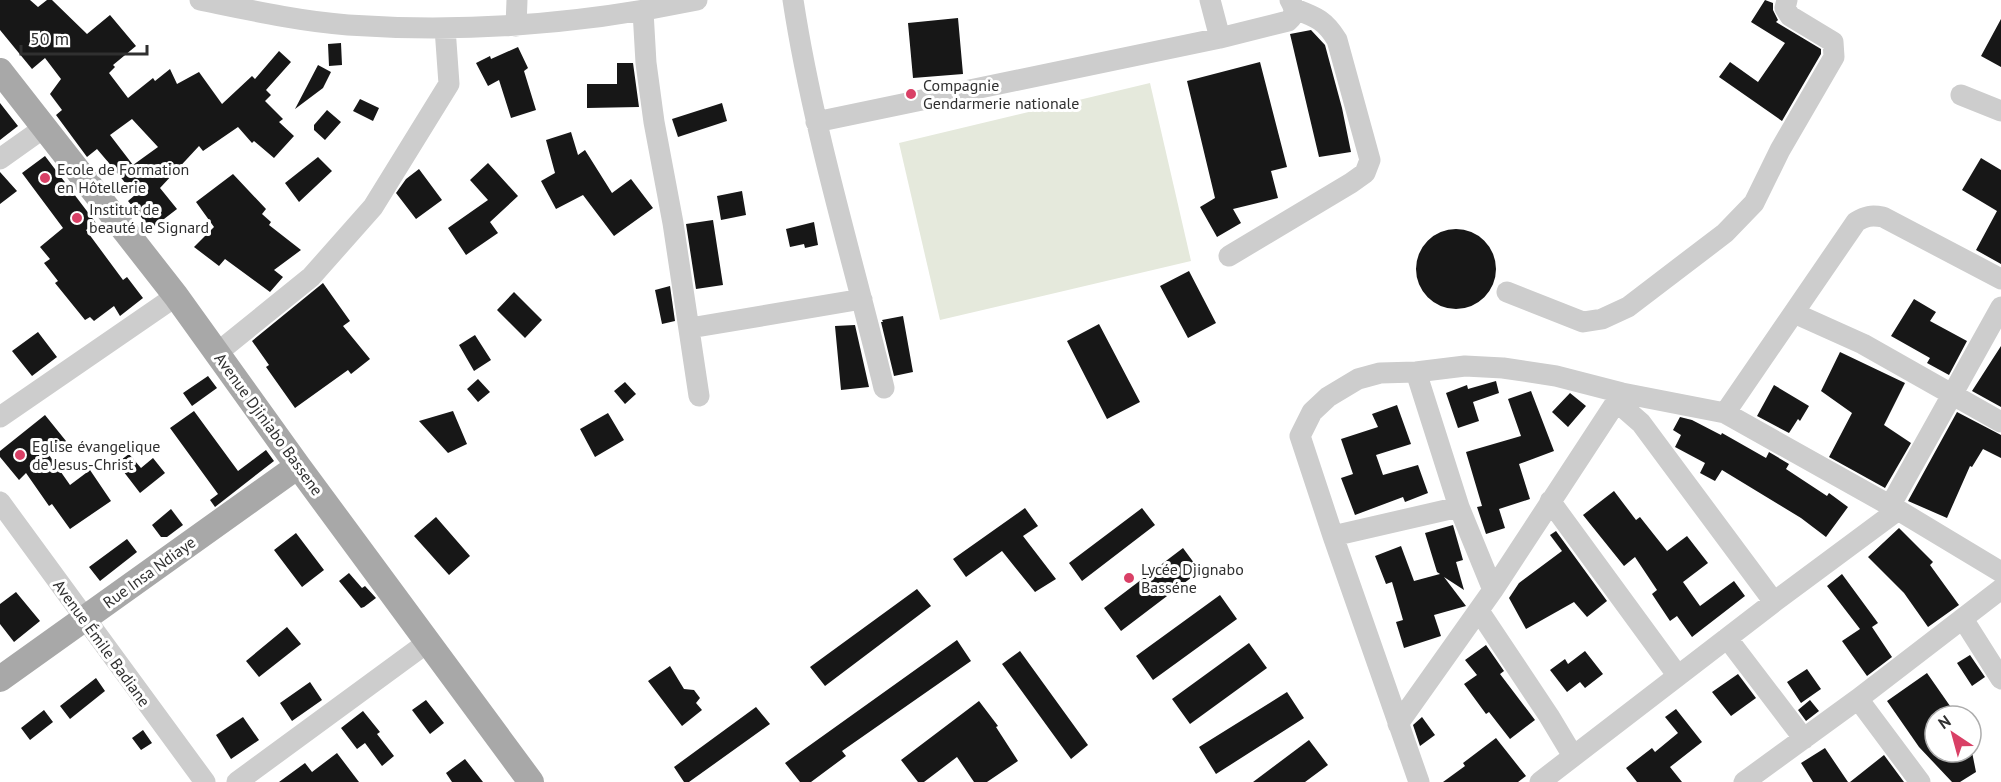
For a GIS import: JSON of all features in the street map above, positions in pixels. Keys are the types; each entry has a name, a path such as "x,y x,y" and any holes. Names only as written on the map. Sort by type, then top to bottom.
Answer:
{"main road":[{"name":"Avenue Djiniabo Bassene","path":"0,71 176,296 531,782"},
{"name":"Rue Insa Ndiaye","path":"0,679 298,466"}],"street":[{"path":"200,0 282,17 347,25 445,28 516,26 643,11 697,0"},
{"path":"516,26 517,0"},
{"path":"793,0 816,122 884,388"},
{"path":"1210,0 1220,38"},
{"path":"1507,292 1583,322 1602,319 1628,307 1685,264 1725,232 1754,203 1780,150 1834,57 1833,42 1790,16 1785,8 1787,0"},
{"path":"816,122 1220,38 1288,21 1293,16 1292,4"},
{"path":"1229,256 1351,183 1365,172 1370,160 1337,40 1329,27 1318,17 1292,4"},
{"path":"643,11 646,63 654,122 690,328 699,396"},
{"path":"217,353 311,277 373,207 449,84 445,28"},
{"path":"1961,94 2001,111"},
{"path":"0,159 45,127"},
{"path":"1725,413 1856,222 1870,215 1883,217 2001,279"},
{"path":"0,417 176,296"},
{"path":"690,328 862,299"},
{"path":"1542,781 1894,508 2001,307"},
{"path":"1794,314 1863,344 2001,422"},
{"path":"1419,782 1300,436 1312,412 1328,397 1358,379 1380,373 1416,372 1465,366 1503,368 1556,376 1619,397 1725,413 1894,508 2001,572"},
{"path":"1416,372 1460,507 1493,590"},
{"path":"1398,724 1479,611 1619,397"},
{"path":"1619,397 1641,423 1774,602"},
{"path":"1550,501 1678,676"},
{"name":"Avenue Émile Badiane","path":"0,502 205,782"},
{"path":"1333,536 1460,507"},
{"path":"1744,782 1766,776 1804,740 2001,589"},
{"path":"1479,611 1573,756"},
{"path":"1963,620 2001,679"},
{"path":"1727,638 1804,740"},
{"path":"237,782 428,642"},
{"path":"1858,699 1920,782"}],"shaded area":[{"path":"1150,83 1191,261 940,320 899,143"}],"building":[{"path":"0,0 30,0 38,7 47,0 52,0 87,34 110,15 136,46 113,65 115,67 109,73 128,98 153,78 155,81 170,69 177,84 199,72 222,104 252,76 255,79 279,51 291,62 266,90 271,95 265,101 283,119 279,122 294,136 274,158 254,141 252,143 238,127 203,151 199,146 160,188 177,209 151,229 128,201 135,195 114,169 97,149 87,157 56,115 62,110 50,94 61,79 45,58 32,69 0,30","holes":["132,119 158,147 133,165 110,135"]},
{"path":"1765,0 1773,3 1773,10 1778,20 1776,22 1821,49 1821,54 1782,121 1719,77 1730,62 1758,82 1785,43 1751,22"},
{"path":"958,18 963,74 913,78 908,23"},
{"path":"2001,19 2001,67 1981,56"},
{"path":"1311,30 1325,45 1351,152 1319,157 1290,34"},
{"path":"341,43 342,65 329,66 328,44"},
{"path":"518,47 528,68 524,71 536,110 511,118 499,80 488,86 476,63"},
{"path":"1260,62 1287,167 1271,171 1278,198 1233,209 1241,223 1217,237 1200,207 1215,198 1187,81"},
{"path":"617,63 633,63 639,107 587,108 587,84 617,84"},
{"path":"318,65 331,72 323,88 295,109"},
{"path":"360,99 379,108 373,121 353,111"},
{"path":"0,103 18,126 0,140"},
{"path":"722,103 727,121 678,137 672,119"},
{"path":"327,110 341,122 325,140 314,130 314,125"},
{"path":"571,132 578,155 585,150 612,193 631,179 653,208 614,236 583,195 556,209 541,181 555,173 546,140"},
{"path":"45,156 96,223 86,230 123,280 127,277 143,298 120,316 114,306 94,321 90,317 85,320 55,283 58,281 44,263 50,259 40,247 63,228 22,173"},
{"path":"318,157 332,171 299,202 285,183"},
{"path":"1981,158 2001,170 2001,264 1976,250 1997,211 1962,190"},
{"path":"488,163 518,196 490,222 498,233 466,255 448,228 488,200 470,180"},
{"path":"419,169 442,200 416,219 396,193 406,179"},
{"path":"0,172 17,191 0,204"},
{"path":"233,174 266,209 262,214 271,222 269,225 301,250 274,270 283,277 270,292 225,259 219,266 194,247 214,227 196,202"},
{"path":"742,191 746,215 721,220 717,196"},
{"path":"713,220 723,285 696,289 686,224"},
{"path":"814,222 818,245 805,248 804,244 790,247 786,229"},
{"path":"1448,229 1464,229 1485,240 1496,261 1496,277 1485,298 1464,309 1448,309 1434,303 1422,291 1416,277 1416,261 1422,247 1434,235"},
{"path":"1189,271 1216,323 1188,338 1160,286"},
{"path":"323,283 350,321 343,326 370,359 351,374 348,370 295,408 266,367 269,365 252,341"},
{"path":"670,286 675,321 662,324 655,290"},
{"path":"514,292 542,320 525,338 497,310"},
{"path":"1914,299 1936,312 1930,321 1967,341 1949,375 1927,363 1930,358 1891,336"},
{"path":"903,316 913,372 894,376 881,322"},
{"path":"1099,324 1140,402 1107,419 1067,341"},
{"path":"855,325 869,387 841,390 835,326"},
{"path":"38,332 57,357 32,376 12,351"},
{"path":"475,335 491,360 474,371 459,345"},
{"path":"2001,346 2001,407 1972,391"},
{"path":"1840,352 1905,383 1884,425 1911,443 1885,488 1829,457 1852,413 1821,391"},
{"path":"208,376 217,388 192,406 183,393"},
{"path":"478,379 490,392 478,402 467,389"},
{"path":"1496,381 1499,393 1473,402 1479,421 1458,428 1446,393 1467,385 1468,389"},
{"path":"625,382 636,394 625,404 614,391"},
{"path":"1774,385 1809,406 1789,433 1757,416"},
{"path":"1531,391 1554,451 1519,464 1530,499 1499,509 1505,528 1486,534 1477,507 1482,506 1466,452 1521,436 1508,399"},
{"path":"1570,393 1586,406 1568,427 1552,412"},
{"path":"1397,405 1411,444 1376,455 1383,475 1418,465 1428,493 1405,502 1403,497 1355,515 1341,478 1353,474 1341,439 1378,427 1372,414"},
{"path":"194,411 238,471 266,450 274,461 215,507 210,500 218,494 170,428"},
{"path":"453,411 467,444 448,453 419,421"},
{"path":"1957,412 2001,435 2001,458 1983,449 1972,467 1970,466 1947,518 1908,501"},
{"path":"608,413 624,440 595,457 580,429"},
{"path":"45,415 66,441 49,455 70,485 90,470 111,501 70,529 52,504 49,506 26,473 19,480 0,457 0,451"},
{"path":"1680,417 1692,420 1721,435 1722,433 1766,458 1769,452 1789,464 1786,469 1827,496 1829,493 1848,507 1826,537 1801,518 1722,470 1715,481 1700,473 1705,463 1675,447 1681,435 1673,430"},
{"path":"129,454 141,468 153,458 165,473 140,493 117,463"},
{"path":"1614,491 1636,520 1640,517 1667,551 1687,536 1708,563 1683,582 1700,606 1734,581 1745,596 1692,637 1677,616 1670,621 1652,594 1657,590 1635,557 1624,566 1583,515"},
{"path":"1025,508 1038,526 1023,536 1056,579 1035,592 1002,551 966,577 953,559"},
{"path":"1142,508 1155,525 1082,581 1069,563"},
{"path":"171,509 183,525 167,537 161,537 152,525"},
{"path":"436,517 470,556 449,575 414,536"},
{"path":"1453,525 1463,560 1456,562 1464,590 1444,577 1466,606 1434,615 1441,636 1404,648 1396,622 1403,620 1392,582 1386,584 1375,556 1401,546 1414,581 1440,574 1437,572 1425,533"},
{"path":"1899,528 1933,562 1930,565 1959,605 1928,627 1904,593 1868,557"},
{"path":"1556,531 1607,601 1587,617 1574,602 1526,629 1509,598 1519,583 1562,551 1550,535"},
{"path":"296,533 324,570 302,587 274,550"},
{"path":"127,539 137,552 100,581 89,567"},
{"path":"1183,548 1200,571 1121,631 1104,608"},
{"path":"349,573 362,588 365,586 376,598 364,607 361,608 339,581"},
{"path":"1842,574 1878,623 1872,627 1892,657 1867,676 1842,641 1860,629 1827,586"},
{"path":"917,589 931,606 825,686 810,667"},
{"path":"16,592 40,621 14,642 0,624 0,604"},
{"path":"1220,595 1237,619 1153,680 1136,656"},
{"path":"287,627 301,644 259,677 246,661"},
{"path":"957,640 971,661 842,751 846,756 811,782 800,782 785,763"},
{"path":"1249,643 1267,668 1190,724 1172,699"},
{"path":"1486,645 1504,671 1500,674 1535,720 1510,739 1489,712 1486,714 1464,684 1477,675 1465,660"},
{"path":"1020,651 1088,745 1071,759 1002,664"},
{"path":"1585,651 1603,674 1585,688 1580,682 1567,692 1550,670 1565,659 1568,664"},
{"path":"1970,655 1985,677 1972,686 1957,663"},
{"path":"670,666 684,689 694,690 700,698 696,703 702,710 682,726 648,681"},
{"path":"1807,669 1821,689 1801,703 1787,682"},
{"path":"1927,673 1949,704 1923,704 1923,751 1919,747 1887,701"},
{"path":"1738,674 1756,698 1731,716 1712,692"},
{"path":"96,678 105,691 70,719 60,706"},
{"path":"310,682 322,700 292,721 280,703"},
{"path":"1287,692 1304,718 1216,774 1199,747"},
{"path":"426,700 444,723 430,734 412,710"},
{"path":"1810,700 1819,711 1806,721 1798,710"},
{"path":"979,701 998,726 996,727 1018,761 987,782 974,782 957,757 924,782 918,782 901,760"},
{"path":"756,707 770,724 689,782 684,782 674,767"},
{"path":"1676,709 1702,742 1670,767 1682,782 1637,782 1626,768 1652,748 1655,752 1678,733 1665,717"},
{"path":"44,710 53,722 30,740 21,728"},
{"path":"363,711 380,732 377,734 394,756 382,766 365,743 357,749 341,728"},
{"path":"243,717 259,740 231,759 216,735"},
{"path":"1422,717 1435,735 1420,746 1413,725"},
{"path":"143,730 152,743 141,750 132,738"},
{"path":"1496,738 1526,776 1518,782 1443,782 1465,766 1463,763"},
{"path":"1309,740 1328,765 1305,782 1253,782"},
{"path":"1825,748 1848,782 1813,782 1801,763"},
{"path":"337,753 359,782 279,782 305,763 312,772"},
{"path":"1884,755 1904,782 1850,782"},
{"path":"465,759 483,782 452,782 446,773"},
{"path":"1935,764 1974,764 1976,772 1960,782 1952,782"}],"place":[{"name":"Compagnie Gendarmerie nationale","path":"911,94"},
{"name":"Ecole de Formation en Hôtellerie","path":"45,178"},
{"name":"Institut de beauté le Signard","path":"77,218"},
{"name":"Eglise évangelique de Jesus-Christ","path":"20,455"},
{"name":"Lycée Djignabo Basséne","path":"1129,578"}]}
